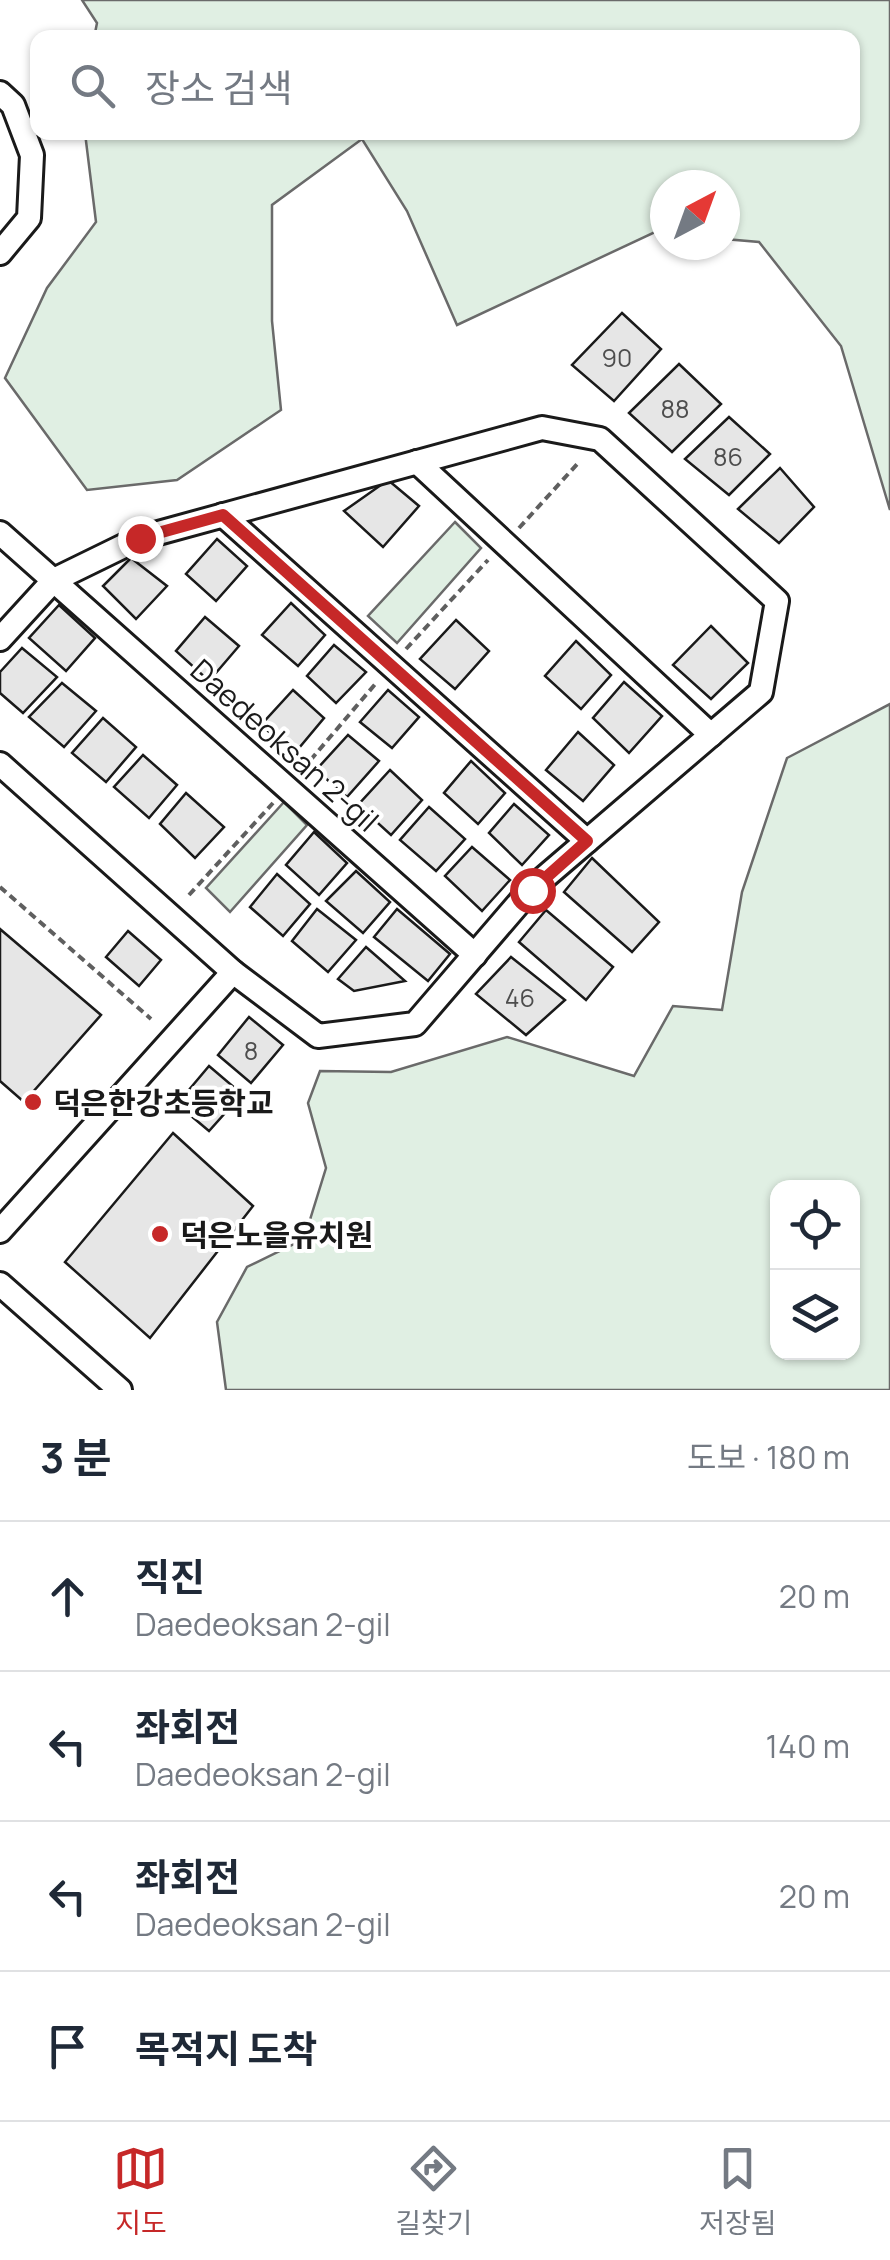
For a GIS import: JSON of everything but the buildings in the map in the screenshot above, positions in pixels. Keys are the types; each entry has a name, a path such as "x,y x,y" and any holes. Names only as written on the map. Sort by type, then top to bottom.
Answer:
{"street":[{"path":"0,93 14,105 32,156 29,218 0,253"},
{"path":"0,640 54,580 140,538 542,428 600,439 777,601 761,692 532,890 415,1024 318,1036 233,972 0,764"},
{"path":"417,462 711,735"},
{"path":"223,515 587,841"},
{"name":"Daedeoksan 2-gil","path":"0,533 475,954"},
{"path":"0,1231 233,972"},
{"path":"0,1284 120,1390"}],"path":[{"path":"0,888 150,1020"}],"green space":[{"path":"82,0 890,0 890,510 841,346 759,242 740,240 740,170 650,170 650,234 457,325 407,211 363,140 860,140 860,30 96,30 97,23"},
{"path":"86,140 361,140 272,205 272,321 281,410 177,480 87,490 5,378 47,288 96,222"},
{"path":"455,522 481,548 397,643 368,616"},
{"path":"890,704 890,1390 226,1390 217,1322 247,1267 304,1239 326,1168 308,1103 320,1071 391,1072 507,1037 634,1076 673,1006 722,1010 742,892 787,758"},
{"path":"284,802 307,825 230,912 206,888"}],"place":[{"name":"덕은한강초등학교","path":"33,1102"},
{"name":"덕은노을유치원","path":"160,1234"}],"route":[{"path":"140,538 223,515 587,841 532,890"}]}
